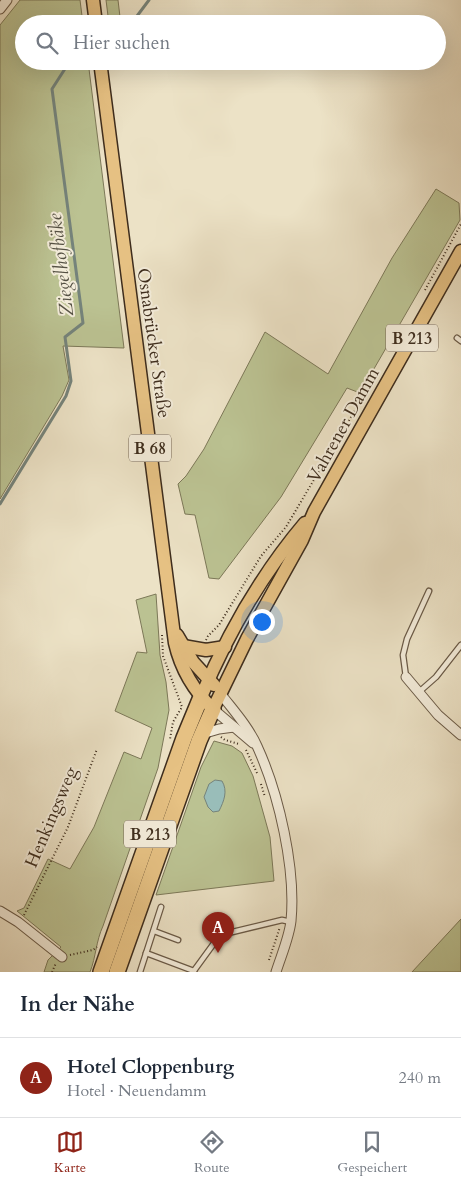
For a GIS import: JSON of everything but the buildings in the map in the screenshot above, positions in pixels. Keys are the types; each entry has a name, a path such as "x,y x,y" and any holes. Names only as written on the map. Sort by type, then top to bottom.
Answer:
{"highway":[{"name":"B 213","path":"101,972 184,738 201,697"},
{"name":"B 213","path":"117,972 202,734 213,709"}],"main road":[{"path":"92,0 94,15"},
{"name":"Osnabrücker Straße","path":"101,70 170,608 168,629 175,643 181,665 201,697 213,709"},
{"name":"Vahrener Damm","path":"213,709 247,639 302,540 314,512 461,250"},
{"name":"Vahrener Damm","path":"201,697 225,647 266,573 283,548 314,512"},
{"name":"Osnabrücker Straße","path":"168,629 220,693"},
{"path":"183,646 206,650 225,647"}],"street":[{"path":"0,9 7,0"},
{"path":"406,677 438,715 460,732"},
{"path":"220,693 244,724 257,746 270,783 286,844 291,886 276,972"},
{"path":"213,709 257,746"},
{"path":"202,734 234,727"},
{"path":"0,911 18,922 62,957"}],"lane":[{"path":"406,677 403,655 407,639 428,591"},
{"path":"419,692 436,677 461,645"},
{"path":"140,972 161,907"},
{"path":"146,953 193,971 220,935 286,921"},
{"path":"154,930 178,940"}],"path":[{"path":"424,293 461,224"},
{"path":"206,650 206,638 219,625 261,556 286,527 357,407 377,377"},
{"path":"168,629 162,656 182,707 174,722 170,739"},
{"path":"224,740 241,744 246,750 260,779 265,797"},
{"name":"Henkingsweg","path":"18,922 26,912 68,827 97,749"},
{"path":"269,962 286,921"},
{"path":"52,972 57,960 62,957 93,950 101,944"}],"green space":[{"path":"20,0 80,0 82,15 15,15 15,70 89,70 124,348 63,346 69,380 62,396 0,499 0,25"},
{"path":"106,0 118,0 120,15 108,15"},
{"path":"436,189 459,203 460,220 360,393 347,388 281,497 219,579 209,578 195,515 185,514 178,484 186,476 204,449 265,332 328,374 392,258"},
{"path":"156,594 160,655 166,682 169,710 158,768 97,943 90,972 44,972 48,960 61,947 17,911 24,908 48,859 70,869 94,827 124,752 141,759 152,728 115,711 137,652 147,653 136,600"},
{"path":"214,741 232,746 242,753 253,776 270,837 274,881 156,895 201,767"},
{"path":"461,919 461,972 412,972"}],"water":[{"path":"215,780 222,781 225,792 219,811 213,812 208,807 204,797 209,784"}],"waterway":[{"name":"Ziegelhofbäke","path":"138,15 149,0"},
{"name":"Ziegelhofbäke","path":"0,504 66,396 71,381 65,337 83,323 52,89 64,70"}],"place":[{"name":"Hotel Cloppenburg","path":"218,953"}]}
